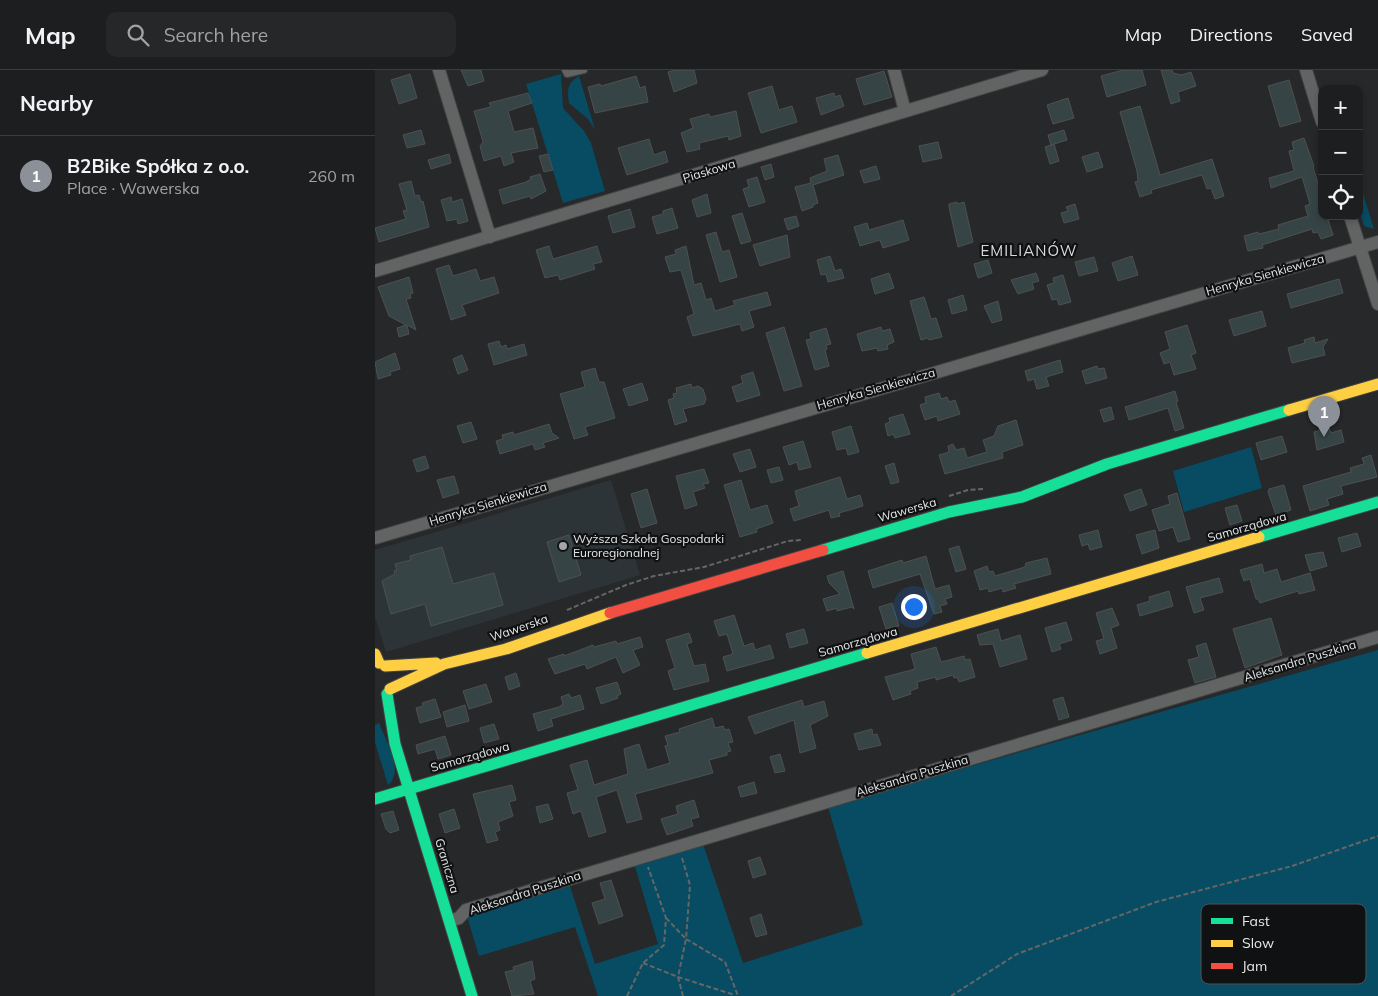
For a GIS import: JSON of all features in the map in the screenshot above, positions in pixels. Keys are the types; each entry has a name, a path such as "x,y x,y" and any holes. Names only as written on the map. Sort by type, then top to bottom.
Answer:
{"street":[{"path":"439,70 490,237"},
{"path":"894,70 905,111"},
{"name":"Piaskowa","path":"375,271 1042,70"},
{"path":"1306,70 1318,109"},
{"path":"1351,220 1378,304"},
{"name":"Henryka Sienkiewicza","path":"375,538 1378,242"},
{"name":"Wawerska","path":"375,699 444,664 505,649 583,620 913,522 1022,496 1107,464 1378,384"},
{"name":"Samorządowa","path":"375,799 1378,502"},
{"name":"Aleksandra Puszkina","path":"450,921 459,918 467,910 644,856 1378,638"},
{"name":"Wawerska","path":"379,661 444,664"},
{"name":"Graniczna","path":"379,661 391,677 388,691 395,744 472,996"},
{"name":"Graniczna","path":"378,712 395,744"}],"lane":[{"path":"565,70 567,74 584,70"}],"path":[{"path":"951,996 1017,954 1109,919 1156,902 1292,866 1378,836"},
{"path":"679,846 691,885 686,939 678,977 683,996"},
{"path":"627,996 643,962 664,945 666,918 644,856"},
{"path":"666,918 686,939 725,962 737,996"},
{"path":"643,962 678,977 737,996"}],"shaded area":[{"path":"561,74 563,108 584,131 591,143 605,191 563,203 526,84"},
{"path":"579,76 595,130 588,119 569,103 570,84"},
{"path":"1363,193 1374,229 1364,226 1362,220"},
{"path":"1251,447 1262,488 1184,512 1173,471"},
{"path":"611,480 640,575 386,652 375,617 375,550"},
{"path":"1378,650 1378,996 598,996 575,927 479,956 466,913 569,883 595,964 658,944 634,863 703,844 743,963 863,925 828,807"},
{"path":"379,723 394,764 395,772 393,779 388,785 375,742 375,725"}],"building":[{"path":"461,70 481,70 484,81 468,86"},
{"path":"674,70 694,70 697,83 674,92 668,72"},
{"path":"1123,70 1142,70 1146,85 1107,97 1101,76"},
{"path":"1161,70 1172,70 1173,73 1181,75 1191,72 1196,86 1178,92 1180,101 1171,104"},
{"path":"884,71 892,97 864,105 856,79"},
{"path":"410,74 417,98 399,104 391,80"},
{"path":"636,76 640,88 645,86 648,102 595,113 588,87 600,84 601,86"},
{"path":"1289,80 1301,121 1280,127 1268,86"},
{"path":"772,86 779,110 792,106 797,122 761,133 748,93"},
{"path":"528,93 532,103 508,111 514,132 533,128 538,148 511,153 514,162 504,166 501,156 484,161 480,146 483,142 474,111 491,107 489,103"},
{"path":"834,93 835,97 840,95 844,106 821,115 816,98"},
{"path":"1068,98 1074,118 1053,124 1047,105"},
{"path":"1140,106 1160,175 1212,159 1224,196 1215,199 1211,188 1207,189 1202,175 1151,190 1152,193 1140,197 1135,182 1138,181 1137,171 1120,112"},
{"path":"736,111 741,136 729,140 728,136 699,143 700,149 687,152 681,133 693,128 690,119 709,114 710,117"},
{"path":"421,130 425,144 407,148 403,135"},
{"path":"1064,130 1067,140 1051,145 1048,135"},
{"path":"1304,138 1318,184 1318,220 1328,220 1333,235 1321,239 1318,232 1313,233 1312,229 1262,245 1263,248 1248,251 1244,236 1279,229 1278,225 1308,216 1305,206 1310,204 1302,177 1271,188 1269,178 1294,171 1289,151 1294,150 1292,142"},
{"path":"649,139 654,155 665,151 668,162 627,175 618,148"},
{"path":"938,142 942,158 923,162 919,146"},
{"path":"1054,144 1059,161 1050,164 1045,147"},
{"path":"1098,152 1103,167 1087,172 1082,157"},
{"path":"449,154 451,163 431,169 428,160"},
{"path":"548,154 553,170 544,172 539,156"},
{"path":"838,155 844,175 813,185 818,203 802,211 795,187 811,183 810,178 827,171 824,159"},
{"path":"771,164 774,177 765,180 761,167"},
{"path":"876,166 880,179 864,183 860,171"},
{"path":"540,174 546,191 531,199 530,196 503,204 499,190 526,182 531,179 530,177"},
{"path":"757,177 765,202 749,207 743,189 749,187 747,180"},
{"path":"411,181 415,196 419,195 421,202 423,201 429,227 379,242 375,228 406,219 403,211 407,210 399,184"},
{"path":"707,194 711,213 697,217 692,200"},
{"path":"451,197 452,202 462,199 468,221 458,224 457,219 447,221 441,200"},
{"path":"957,202 958,204 964,202 973,242 958,247 949,207 949,204"},
{"path":"1075,204 1079,219 1064,223 1061,213 1068,211 1066,207"},
{"path":"672,208 678,228 657,234 652,217 663,214 663,211"},
{"path":"630,209 635,227 613,233 608,216"},
{"path":"742,213 751,241 741,244 732,216"},
{"path":"796,216 799,226 788,230 784,219"},
{"path":"903,220 909,240 883,248 880,240 860,246 854,227 867,223 869,230"},
{"path":"716,232 722,252 729,250 737,277 720,282 706,235"},
{"path":"787,235 790,257 760,266 753,245"},
{"path":"549,246 553,259 597,246 602,262 593,264 595,269 560,280 558,275 545,278 536,250"},
{"path":"686,246 694,285 701,283 706,300 711,298 715,311 735,305 733,301 767,292 771,305 749,311 754,327 742,331 740,324 693,336 687,317 694,314 681,270 670,272 665,257 676,254 675,250"},
{"path":"830,256 835,271 841,269 844,278 828,282 826,274 821,275 817,260"},
{"path":"1132,256 1138,275 1118,281 1112,263"},
{"path":"1094,257 1098,271 1079,276 1075,262"},
{"path":"988,260 992,273 978,278 974,264"},
{"path":"449,265 453,276 476,269 480,281 494,277 499,293 462,305 466,315 451,320 436,269"},
{"path":"889,273 894,288 875,294 871,279"},
{"path":"1036,273 1039,281 1032,283 1034,289 1018,294 1011,280"},
{"path":"1063,275 1071,302 1059,305 1057,299 1052,300 1047,285 1054,283 1053,278"},
{"path":"409,277 413,293 410,294 411,298 406,299 416,330 407,325 409,334 399,337 397,328 406,325 389,316 378,287"},
{"path":"1339,279 1343,293 1291,308 1287,294"},
{"path":"963,295 967,310 952,314 948,300"},
{"path":"924,297 931,319 936,318 942,337 921,340 910,301"},
{"path":"998,301 1002,320 992,323 984,306"},
{"path":"1262,311 1266,326 1234,336 1229,320"},
{"path":"1187,325 1196,353 1191,355 1196,369 1174,375 1170,362 1164,364 1160,353 1170,349 1165,332"},
{"path":"784,327 802,386 784,391 766,333"},
{"path":"881,327 882,331 890,329 894,342 887,345 888,349 878,351 877,348 862,351 857,334"},
{"path":"826,328 831,344 826,345 827,349 825,350 829,366 815,370 806,340 811,339 810,333"},
{"path":"1314,337 1315,343 1328,339 1323,347 1325,355 1292,363 1288,348 1305,343 1304,340"},
{"path":"499,341 501,347 506,345 507,349 524,344 527,355 494,365 488,344"},
{"path":"395,353 400,369 390,372 391,375 378,379 375,362"},
{"path":"462,355 468,370 458,374 453,359"},
{"path":"1060,360 1063,372 1046,377 1049,386 1037,389 1034,379 1028,381 1025,371"},
{"path":"1097,366 1098,369 1104,368 1107,378 1086,384 1082,371"},
{"path":"595,368 599,382 604,382 615,418 585,427 588,435 574,439 560,394 585,387 581,372"},
{"path":"753,372 760,395 737,402 732,387 743,383 741,376"},
{"path":"642,383 648,400 629,406 623,389"},
{"path":"691,384 692,388 698,386 703,389 706,399 704,404 683,409 687,421 675,425 668,400 674,398 673,394 677,393 676,388"},
{"path":"1175,391 1178,401 1176,402 1184,428 1175,431 1168,408 1129,420 1125,407"},
{"path":"939,393 941,399 947,397 949,402 955,400 960,414 938,421 937,416 925,420 920,405 926,403 925,397"},
{"path":"1111,407 1114,419 1104,422 1100,410"},
{"path":"903,414 910,434 895,438 893,434 888,436 885,424 890,422 889,418"},
{"path":"1016,420 1023,445 1002,452 1003,458 945,474 939,455 949,452 948,446 953,444 956,450 964,448 967,458 987,452 983,440 994,436 998,426"},
{"path":"471,422 477,439 463,443 457,426"},
{"path":"549,424 552,433 559,438 543,443 545,447 535,450 533,444 500,454 496,441 503,439 502,435 513,432 514,435"},
{"path":"851,426 859,452 848,455 846,448 837,450 832,432"},
{"path":"1329,428 1331,433 1341,430 1344,442 1317,450 1314,432"},
{"path":"1282,436 1287,452 1261,460 1256,443"},
{"path":"803,441 811,467 799,470 797,462 789,465 783,447"},
{"path":"750,449 756,467 740,472 733,454"},
{"path":"1371,455 1377,477 1341,486 1343,494 1327,499 1329,505 1310,511 1303,486 1351,472 1350,468 1364,464 1362,458"},
{"path":"425,456 429,468 417,472 413,460"},
{"path":"894,463 899,482 891,484 885,466"},
{"path":"779,467 783,480 771,483 767,470"},
{"path":"704,469 709,483 703,484 705,488 693,492 697,505 685,509 676,476"},
{"path":"454,476 459,493 443,498 437,480"},
{"path":"840,477 847,499 860,495 863,506 839,513 840,516 831,518 829,510 794,521 790,509 799,506 795,491"},
{"path":"741,480 750,510 767,505 773,523 756,529 757,532 740,537 724,485"},
{"path":"1284,485 1291,510 1276,515 1268,492 1269,489"},
{"path":"647,489 657,523 641,528 631,494"},
{"path":"1141,489 1147,505 1130,511 1124,495"},
{"path":"1177,493 1190,539 1178,542 1173,527 1159,531 1152,510 1170,504 1168,496"},
{"path":"1237,505 1242,521 1230,525 1225,508"},
{"path":"1098,530 1102,547 1090,550 1088,544 1082,546 1079,535"},
{"path":"1155,530 1159,548 1142,554 1136,535"},
{"path":"1357,533 1361,546 1342,552 1338,538"},
{"name":"Wyższa Szkoła Gospodarki Euroregionalnej","path":"569,535 581,575 559,582 547,542"},
{"path":"959,546 966,569 956,572 949,549"},
{"path":"442,547 453,584 494,573 503,605 431,626 425,604 391,614 382,581 395,574 394,571 397,570 395,564 411,560 410,556"},
{"path":"1323,552 1327,566 1310,571 1305,555"},
{"path":"926,556 935,589 949,585 952,597 945,599 947,604 940,606 942,612 934,614 920,574 873,588 868,571 902,560 903,563"},
{"path":"1047,558 1051,574 1014,584 1016,588 1003,592 1002,588 989,592 988,588 980,590 974,571 987,566 989,572 993,571 995,576 1025,567 1026,563"},
{"path":"1262,564 1264,573 1277,569 1281,582 1310,573 1315,590 1299,594 1298,591 1260,603 1256,599 1250,579 1244,581 1240,570"},
{"path":"843,571 854,609 852,607 837,611 837,608 827,611 823,599 840,594 829,583 827,576"},
{"path":"1219,578 1223,592 1200,598 1204,610 1194,613 1186,587"},
{"path":"1169,591 1173,606 1140,616 1137,605 1150,601 1149,597"},
{"path":"892,603 899,626 886,629 879,607"},
{"path":"1112,608 1119,625 1111,628 1117,648 1100,654 1096,641 1104,639 1096,613"},
{"path":"734,615 744,646 753,643 755,650 770,645 774,658 727,671 723,657 733,654 727,634 719,636 714,621"},
{"path":"1271,618 1282,655 1245,668 1233,629"},
{"path":"1066,622 1072,640 1059,644 1061,649 1052,652 1045,628"},
{"path":"804,629 808,643 790,648 786,634"},
{"path":"998,629 1001,641 1020,635 1027,659 1000,667 993,644 980,645 977,635"},
{"path":"689,633 692,642 687,644 694,666 705,664 709,681 674,690 668,671 675,668 666,640"},
{"path":"640,637 643,647 633,650 640,665 623,673 616,657 587,669 585,664 555,674 548,659 564,654 564,656 593,645 594,647 616,641 617,644"},
{"path":"1206,643 1216,677 1195,683 1188,660 1199,657 1196,646"},
{"path":"936,647 941,662 964,656 965,660 970,659 975,677 959,682 957,677 954,678 953,675 936,680 936,677 917,682 918,688 910,691 911,694 893,700 885,677 915,669 911,654"},
{"path":"516,673 520,686 509,690 505,677"},
{"path":"617,682 621,694 617,696 618,698 601,704 596,688"},
{"path":"486,684 492,702 469,709 463,691"},
{"path":"569,694 571,698 580,695 584,709 551,719 553,726 538,731 533,714 559,707 563,704 561,697"},
{"path":"1063,697 1069,717 1059,720 1053,700"},
{"path":"435,699 441,717 420,723 416,708 423,706 422,703"},
{"path":"802,700 804,707 824,701 828,716 810,725 816,748 800,753 794,720 755,734 748,717"},
{"path":"465,705 469,721 447,727 443,712"},
{"path":"712,718 715,728 723,726 725,730 729,729 733,742 728,743 731,751 727,752 727,755 709,760 713,773 635,794 642,819 627,823 617,790 596,797 606,832 589,837 581,811 573,814 567,793 578,790 570,765 587,760 594,785 628,774 624,749 639,744 647,770 670,763 665,746 668,745 665,736 680,732 679,729"},
{"path":"494,724 499,739 484,743 480,728"},
{"path":"872,729 873,735 877,734 881,745 859,750 854,734"},
{"path":"445,736 451,755 438,759 435,749 418,754 416,745"},
{"path":"780,754 785,771 775,773 770,757"},
{"path":"754,782 757,793 741,797 738,787"},
{"path":"512,785 516,800 509,802 513,816 498,822 500,830 495,832 498,840 487,843 473,794"},
{"path":"694,800 699,817 691,819 693,826 667,835 661,819 678,814 676,806"},
{"path":"548,804 553,819 540,823 536,807"},
{"path":"454,809 460,828 445,833 439,814"},
{"path":"393,811 399,830 390,833 386,829 381,814"},
{"path":"760,857 766,874 753,878 748,861"},
{"path":"611,880 623,916 599,924 592,903 605,899 600,883"},
{"path":"761,914 767,934 756,937 750,918"},
{"path":"532,961 535,979 530,981 534,994 512,996 505,972 514,970 513,967"}],"traffic: fast":[{"path":"823,550 949,512 1022,497 1107,464 1289,410"},
{"path":"1259,537 1378,502"},
{"path":"375,799 867,653"},
{"path":"387,694 395,744 472,996"}],"traffic: slow":[{"path":"1289,410 1378,384"},
{"path":"867,653 1259,537"},
{"path":"390,689 444,664 506,649 610,613"},
{"path":"375,654 379,663"},
{"path":"385,666 436,663"}],"traffic: jam":[{"path":"610,613 823,550"}],"place":[{"name":"B2Bike Spółka z o.o.","path":"1324,437"},
{"name":"Wyższa Szkoła Gospodarki Euroregionalnej","path":"563,546"}],"district":[{"name":"EMILIANÓW","path":"1029,251"}]}
